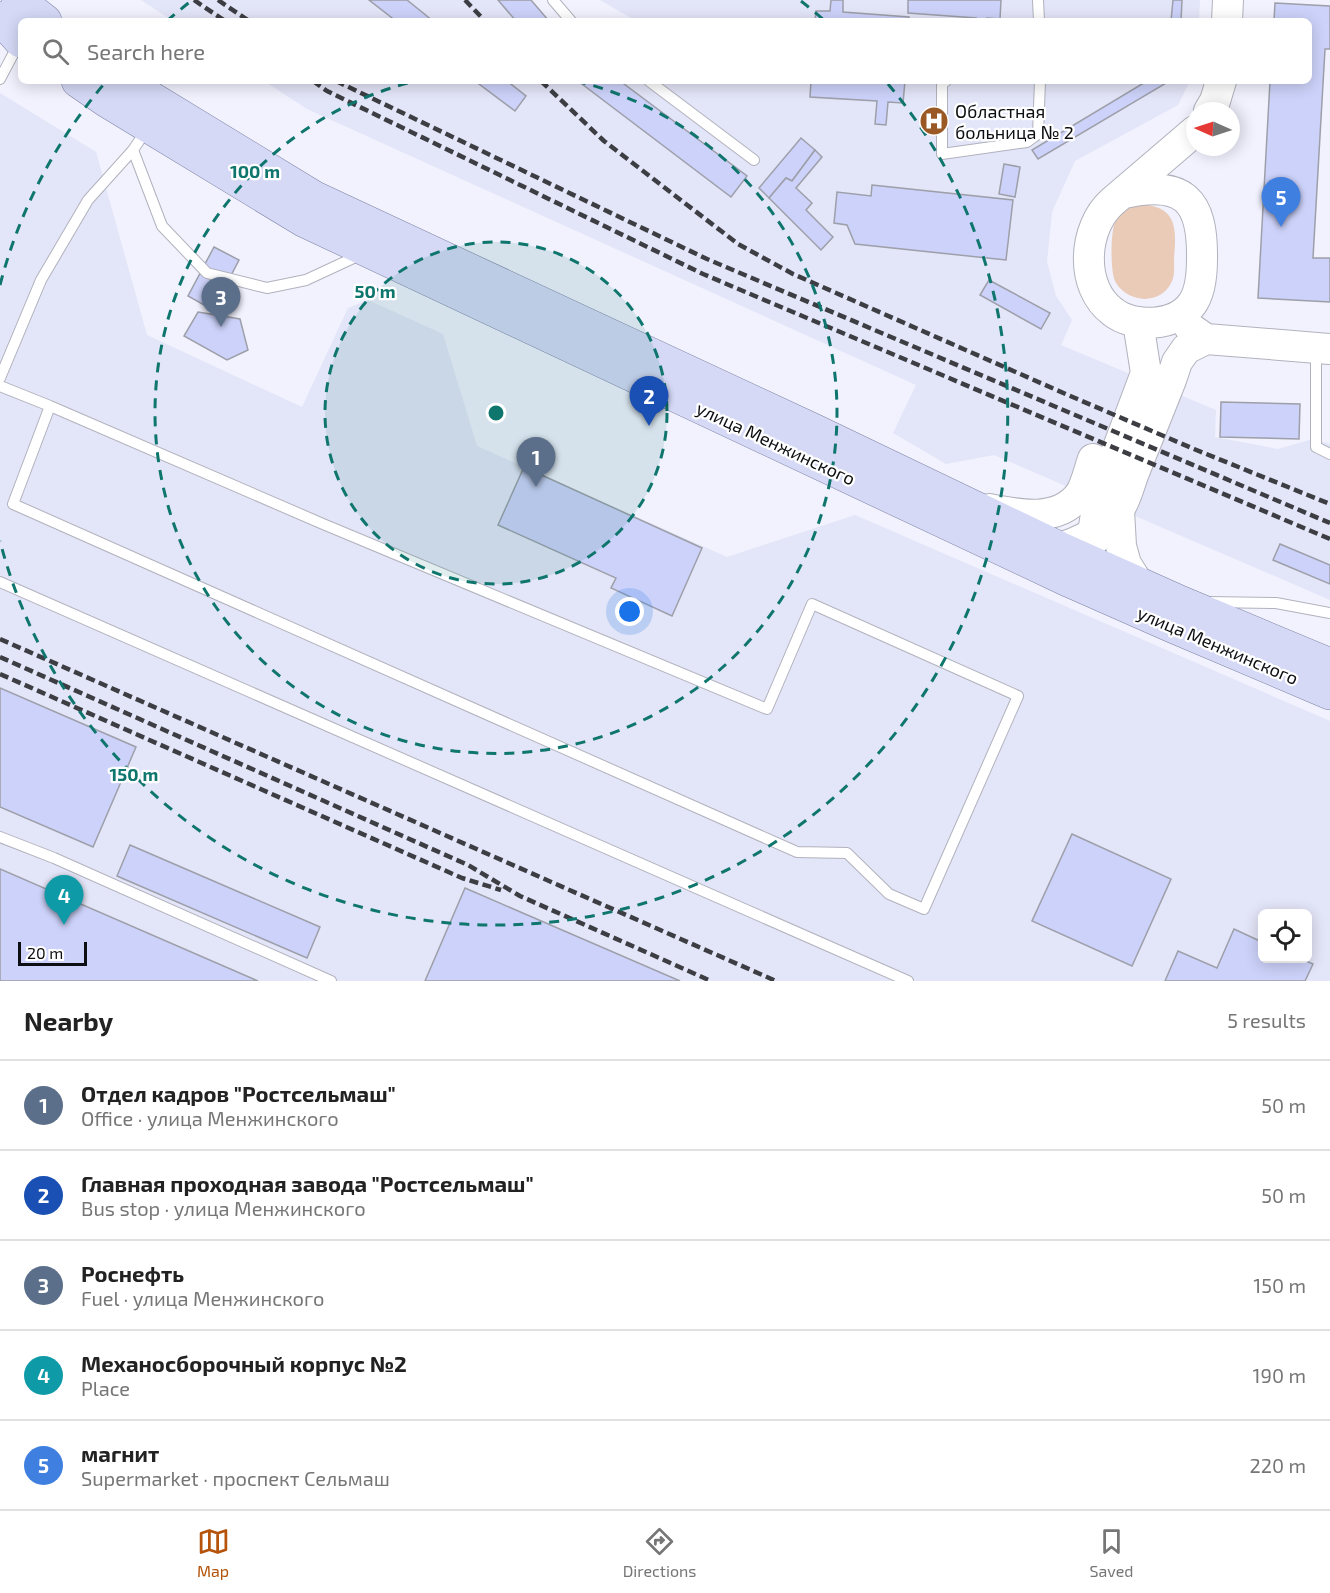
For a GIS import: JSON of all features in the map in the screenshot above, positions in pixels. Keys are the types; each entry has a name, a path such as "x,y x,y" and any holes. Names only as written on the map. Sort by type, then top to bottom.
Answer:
{"main road":[{"path":"18,0 41,18"},
{"path":"1227,18 1228,0"},
{"path":"0,18 18,37"},
{"name":"улица Менжинского","path":"82,84 107,102 141,138 303,220 1135,596 1330,693"},
{"name":"улица Менжинского","path":"128,84 315,198 814,431 966,505 1002,535 1059,548 1098,565 1135,596 1182,603 1330,665"},
{"path":"1214,102 1220,84"},
{"path":"1124,193 1156,189 1177,193 1191,203 1197,215 1202,247 1199,283 1192,304 1184,313 1175,318 1162,321 1128,319 1107,308 1095,291 1090,251 1091,238 1101,213 1112,201 1186,139"},
{"path":"1175,318 1206,339 1323,349"},
{"path":"1175,318 1177,362"},
{"path":"966,505 1009,513 1033,515 1053,513 1068,506 1080,493 1127,367 1128,319"},
{"path":"1128,319 1146,373 1109,505 1135,596"},
{"path":"1059,548 1094,533 1177,362 1186,349 1206,339"},
{"path":"1002,535 1036,527 1058,527 1109,505"},
{"path":"1094,533 1098,565"}],"lane":[{"path":"554,0 569,18"},
{"path":"1038,0 1039,18"},
{"path":"0,80 18,46"},
{"path":"653,84 754,160"},
{"path":"942,84 942,153 1027,142 1038,134 1040,84"},
{"path":"141,138 162,226 207,273 267,288 306,280 368,251"},
{"path":"0,378 41,280 88,200 141,138"},
{"path":"1323,349 1316,447 1330,454"},
{"path":"0,386 50,406 323,524 767,709 812,604 1018,696 924,909 889,894 847,853 797,852 13,504 50,406"},
{"path":"0,582 908,981"},
{"path":"1182,603 1276,603 1330,613"},
{"path":"0,837 54,858 331,981"}],"shaded area":[{"path":"141,0 528,0 543,18 168,18"},
{"path":"600,0 1200,0 1199,18 631,18"},
{"path":"269,84 1188,84 1178,105 1075,161 1052,212 1047,262 1056,296 1072,320 1061,345 1216,410 1215,437 1278,449 1313,439 1330,444 1330,600 994,455 946,464 893,433 916,385 307,109"},
{"path":"0,93 96,152 147,335 302,407 348,308 368,300 443,334 477,446 727,557 855,515 1330,721 1330,981 0,981"},
{"path":"1138,204 1151,206 1167,213 1174,227 1175,236 1172,281 1161,294 1145,299 1129,295 1122,290 1114,278 1112,262 1112,242 1116,220 1126,210"}],"building":[{"path":"369,0 407,0 429,18 392,18"},
{"path":"498,0 531,0 546,18 513,18"},
{"path":"831,0 843,0 843,12 909,18 815,18 816,11 830,11"},
{"path":"908,0 1001,0 1000,18 908,13"},
{"path":"1173,0 1182,0 1181,18 1171,18"},
{"path":"1275,3 1330,6 1330,49 1325,49 1313,258 1330,258 1330,302 1258,298 1270,84 1312,84 1312,18 1274,18"},
{"path":"479,84 511,84 526,96 515,111"},
{"path":"582,84 624,84 747,176 731,197"},
{"path":"811,84 905,84 903,103 888,102 886,125 875,124 877,101 810,97"},
{"path":"1142,84 1165,84 1038,159 1032,150"},
{"path":"801,138 815,150 792,181 786,178 769,198 759,188"},
{"path":"815,150 822,157 796,188 812,203 806,210 833,237 821,250 769,198 786,178 792,181"},
{"path":"1004,164 1020,167 1015,197 999,194"},
{"path":"872,185 1013,200 1006,260 855,244 847,225 834,223 837,192 871,196"},
{"path":"214,247 239,260 213,310 188,296"},
{"path":"989,280 1050,313 1041,329 980,295"},
{"path":"198,312 240,319 248,350 227,360 184,336"},
{"path":"1221,402 1300,404 1299,439 1220,437"},
{"path":"524,467 702,548 672,616 611,588 616,578 498,525"},
{"path":"1280,544 1330,565 1330,584 1273,560"},
{"path":"0,688 136,747 93,847 0,807"},
{"path":"1072,834 1171,879 1132,966 1032,921"},
{"path":"130,845 320,927 307,958 117,876"},
{"path":"0,869 258,981 0,981"},
{"path":"465,888 680,981 425,981"},
{"path":"1234,929 1258,940 1258,963 1313,964 1305,981 1165,981 1178,951 1217,968"}],"railway":[{"path":"194,0 221,18"},
{"path":"218,0 245,18"},
{"path":"465,0 482,18"},
{"path":"317,84 327,91 703,274 1330,539"},
{"path":"342,84 707,259 1330,523"},
{"path":"544,84 604,141 738,244 793,274 1194,449 1330,504"},
{"path":"0,639 776,981"},
{"path":"0,657 468,865 520,896 711,981"},
{"path":"0,674 462,878 501,890"}],"place":[{"name":"Областная больница № 2","path":"934,121"},
{"name":"магнит","path":"1281,227"},
{"name":"Роснефть","path":"221,327"},
{"name":"Главная проходная завода \"Ростсельмаш\"","path":"649,426"},
{"name":"Отдел кадров \"Ростсельмаш\"","path":"536,487"},
{"name":"Механосборочный корпус №2","path":"64,925"}]}
